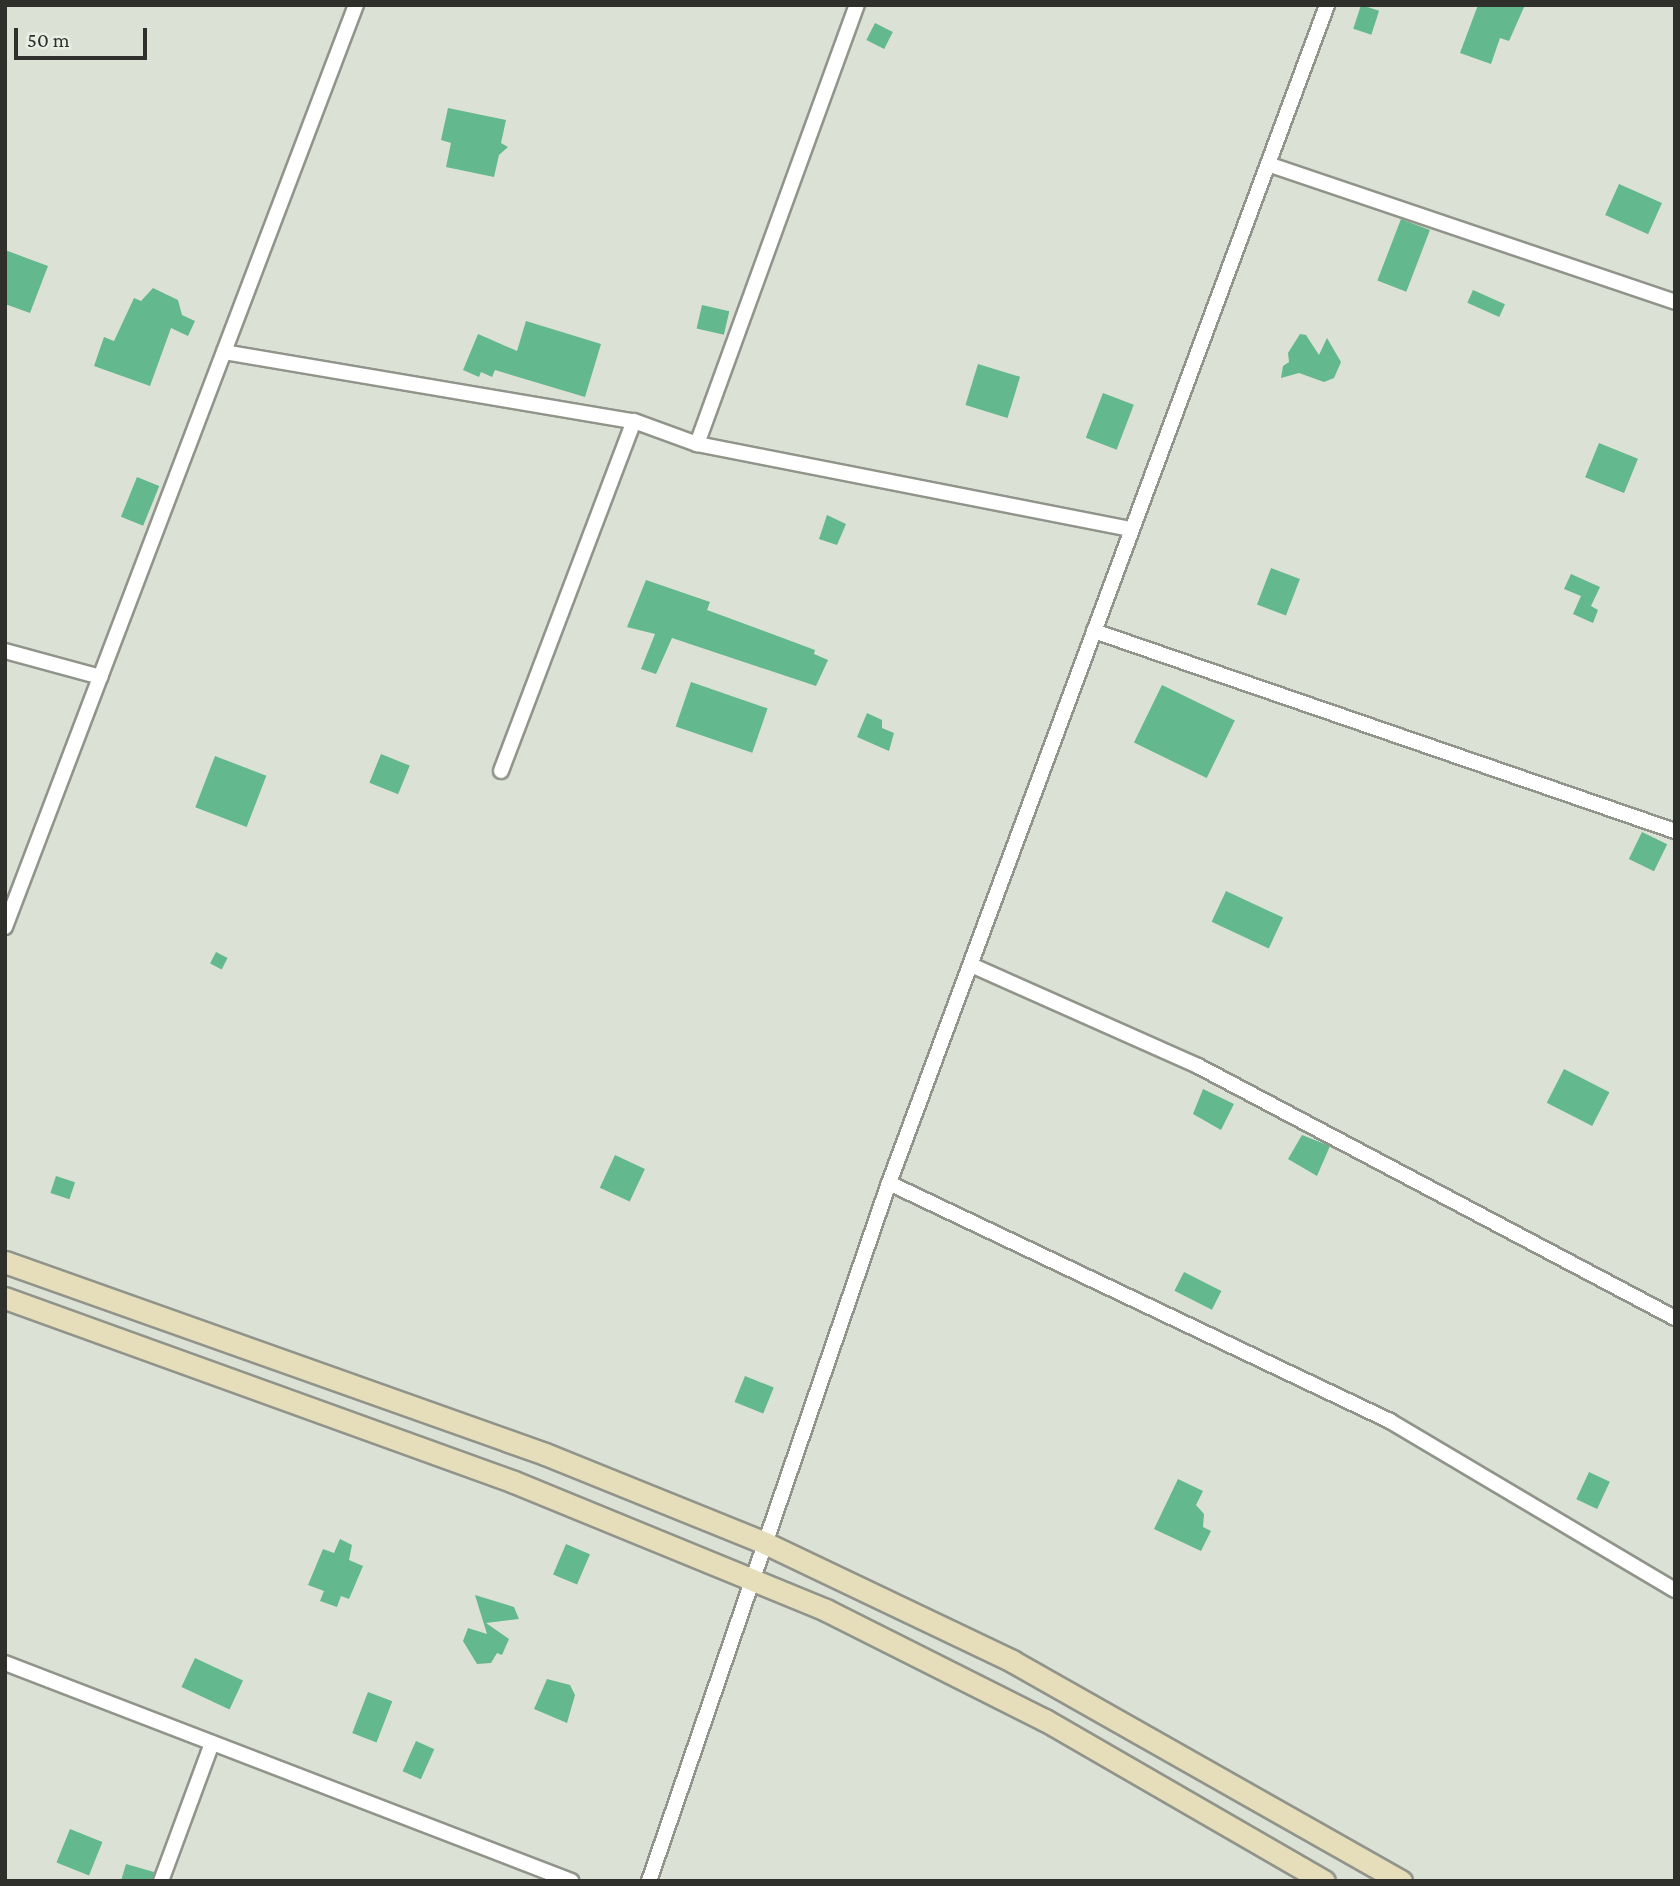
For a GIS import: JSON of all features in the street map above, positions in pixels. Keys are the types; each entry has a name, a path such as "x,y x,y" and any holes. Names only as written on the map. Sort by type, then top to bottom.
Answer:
{"main road":[{"path":"5,1262 520,1445 765,1543 1012,1661 1401,1881"},
{"path":"5,1298 353,1422 753,1578 973,1681 1324,1881"}],"street":[{"path":"5,927 356,5"},
{"path":"697,444 857,5"},
{"path":"649,1881 889,1183 1327,5"},
{"path":"1268,164 1675,302"},
{"path":"224,352 634,421 697,444 1132,529"},
{"path":"501,771 634,421"},
{"path":"1094,631 1675,831"},
{"path":"5,651 101,677"},
{"path":"971,965 1198,1066 1675,1318"},
{"path":"889,1183 1390,1421 1675,1590"},
{"path":"5,1664 571,1881"},
{"path":"161,1881 212,1742"}],"building":[{"path":"1361,5 1379,11 1371,35 1353,29"},
{"path":"1478,5 1525,5 1509,41 1500,38 1491,64 1460,53"},
{"path":"875,23 893,32 884,49 866,40"},
{"path":"448,108 506,120 501,143 508,147 499,155 494,177 446,167 451,143 441,140"},
{"path":"1619,184 1662,203 1648,234 1605,215"},
{"path":"1401,219 1430,230 1406,292 1377,281"},
{"path":"5,250 48,266 30,313 5,304"},
{"path":"153,288 178,300 182,315 195,321 188,336 171,328 150,386 94,366 104,337 114,341 134,298 141,301"},
{"path":"1473,290 1505,304 1499,317 1467,303"},
{"path":"702,305 729,311 724,335 697,328"},
{"path":"526,321 601,344 585,397 495,370 492,377 481,372 479,377 463,370 478,334 517,351"},
{"path":"1300,334 1306,335 1319,355 1327,338 1341,362 1334,378 1324,382 1299,373 1281,378 1283,366 1289,362 1288,353"},
{"path":"978,364 1020,377 1008,418 965,405"},
{"path":"1103,393 1134,405 1117,450 1086,438"},
{"path":"1599,443 1638,459 1624,493 1585,477"},
{"path":"137,477 159,486 143,526 121,517"},
{"path":"827,515 846,524 837,545 819,539"},
{"path":"1271,568 1300,579 1286,616 1257,604"},
{"path":"1571,574 1600,587 1591,606 1598,610 1593,623 1573,614 1581,596 1564,589"},
{"path":"646,580 710,602 707,610 815,650 814,654 828,660 816,686 672,638 656,674 641,669 655,634 627,627"},
{"path":"691,682 768,708 752,753 676,726"},
{"path":"1162,685 1235,721 1207,778 1134,743"},
{"path":"867,713 882,720 882,728 894,733 889,751 857,737"},
{"path":"381,754 410,766 398,794 369,783"},
{"path":"215,756 266,776 247,827 195,807"},
{"path":"1642,832 1667,844 1654,871 1629,859"},
{"path":"1226,891 1283,918 1269,948 1212,922"},
{"path":"216,952 228,958 222,969 210,964"},
{"path":"1564,1069 1609,1092 1592,1126 1547,1103"},
{"path":"1203,1089 1234,1104 1221,1130 1193,1114"},
{"path":"1302,1135 1330,1146 1317,1176 1288,1159"},
{"path":"615,1155 645,1169 630,1202 600,1188"},
{"path":"56,1176 75,1182 69,1199 50,1193"},
{"path":"1184,1272 1221,1291 1212,1310 1174,1291"},
{"path":"745,1376 774,1388 763,1414 735,1402"},
{"path":"1589,1472 1610,1482 1597,1509 1576,1499"},
{"path":"1178,1479 1203,1491 1196,1505 1204,1514 1203,1527 1211,1531 1201,1551 1154,1529"},
{"path":"340,1539 352,1545 349,1560 363,1566 349,1599 341,1596 337,1607 320,1601 324,1591 308,1585 323,1549 334,1553"},
{"path":"566,1544 590,1554 577,1585 553,1574"},
{"path":"475,1595 514,1607 519,1619 486,1623 509,1639 502,1655 497,1653 491,1663 477,1664 463,1641 468,1628 487,1634"},
{"path":"195,1658 243,1680 230,1709 181,1687"},
{"path":"547,1679 570,1685 575,1695 567,1723 534,1709"},
{"path":"368,1692 392,1701 377,1742 352,1733"},
{"path":"416,1741 434,1749 421,1779 403,1771"},
{"path":"70,1829 102,1842 89,1875 57,1862"},
{"path":"126,1864 154,1872 152,1881 121,1881"}]}
